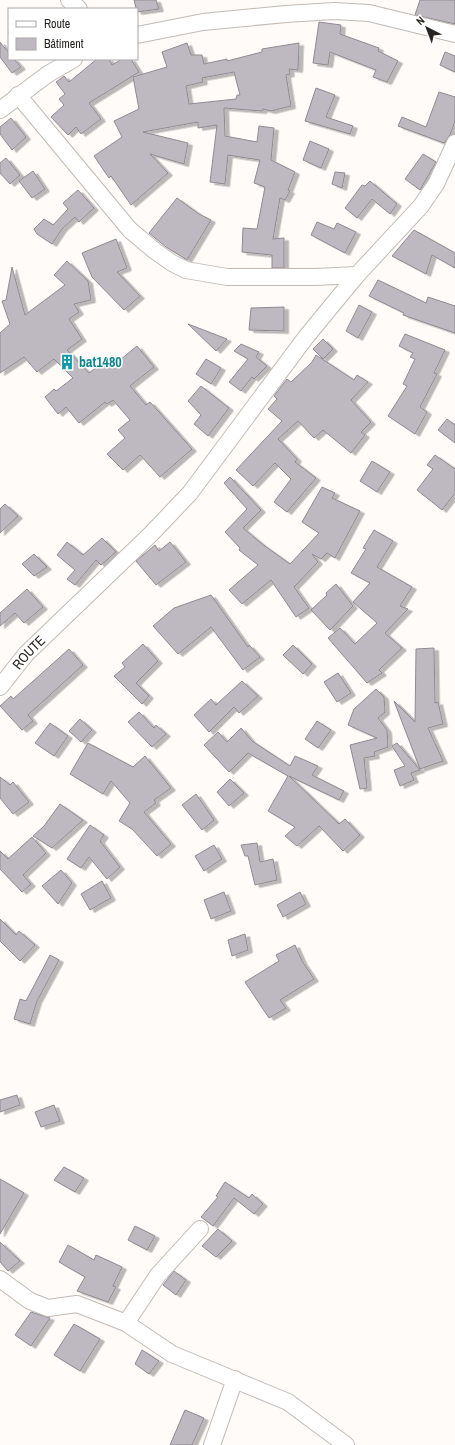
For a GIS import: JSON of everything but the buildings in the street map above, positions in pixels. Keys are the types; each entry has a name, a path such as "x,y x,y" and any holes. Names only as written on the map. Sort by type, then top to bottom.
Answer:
{"street":[{"path":"69,0 78,8"},
{"path":"138,35 203,22 334,11 369,13 455,34"},
{"path":"0,110 48,74 72,60"},
{"path":"18,95 130,230 172,263 186,270 227,277 315,278 357,275"},
{"name":"ROUTE","path":"0,687 26,654 59,620 151,534 190,493 306,337 357,275 421,206 436,184 455,143"},
{"path":"126,1323 158,1275 200,1229"},
{"path":"0,1280 30,1301 48,1308 77,1304 126,1323 172,1354 288,1402 346,1445"},
{"path":"212,1445 235,1379"}],"place":[{"name":"bat1480","path":"67,362"}]}
